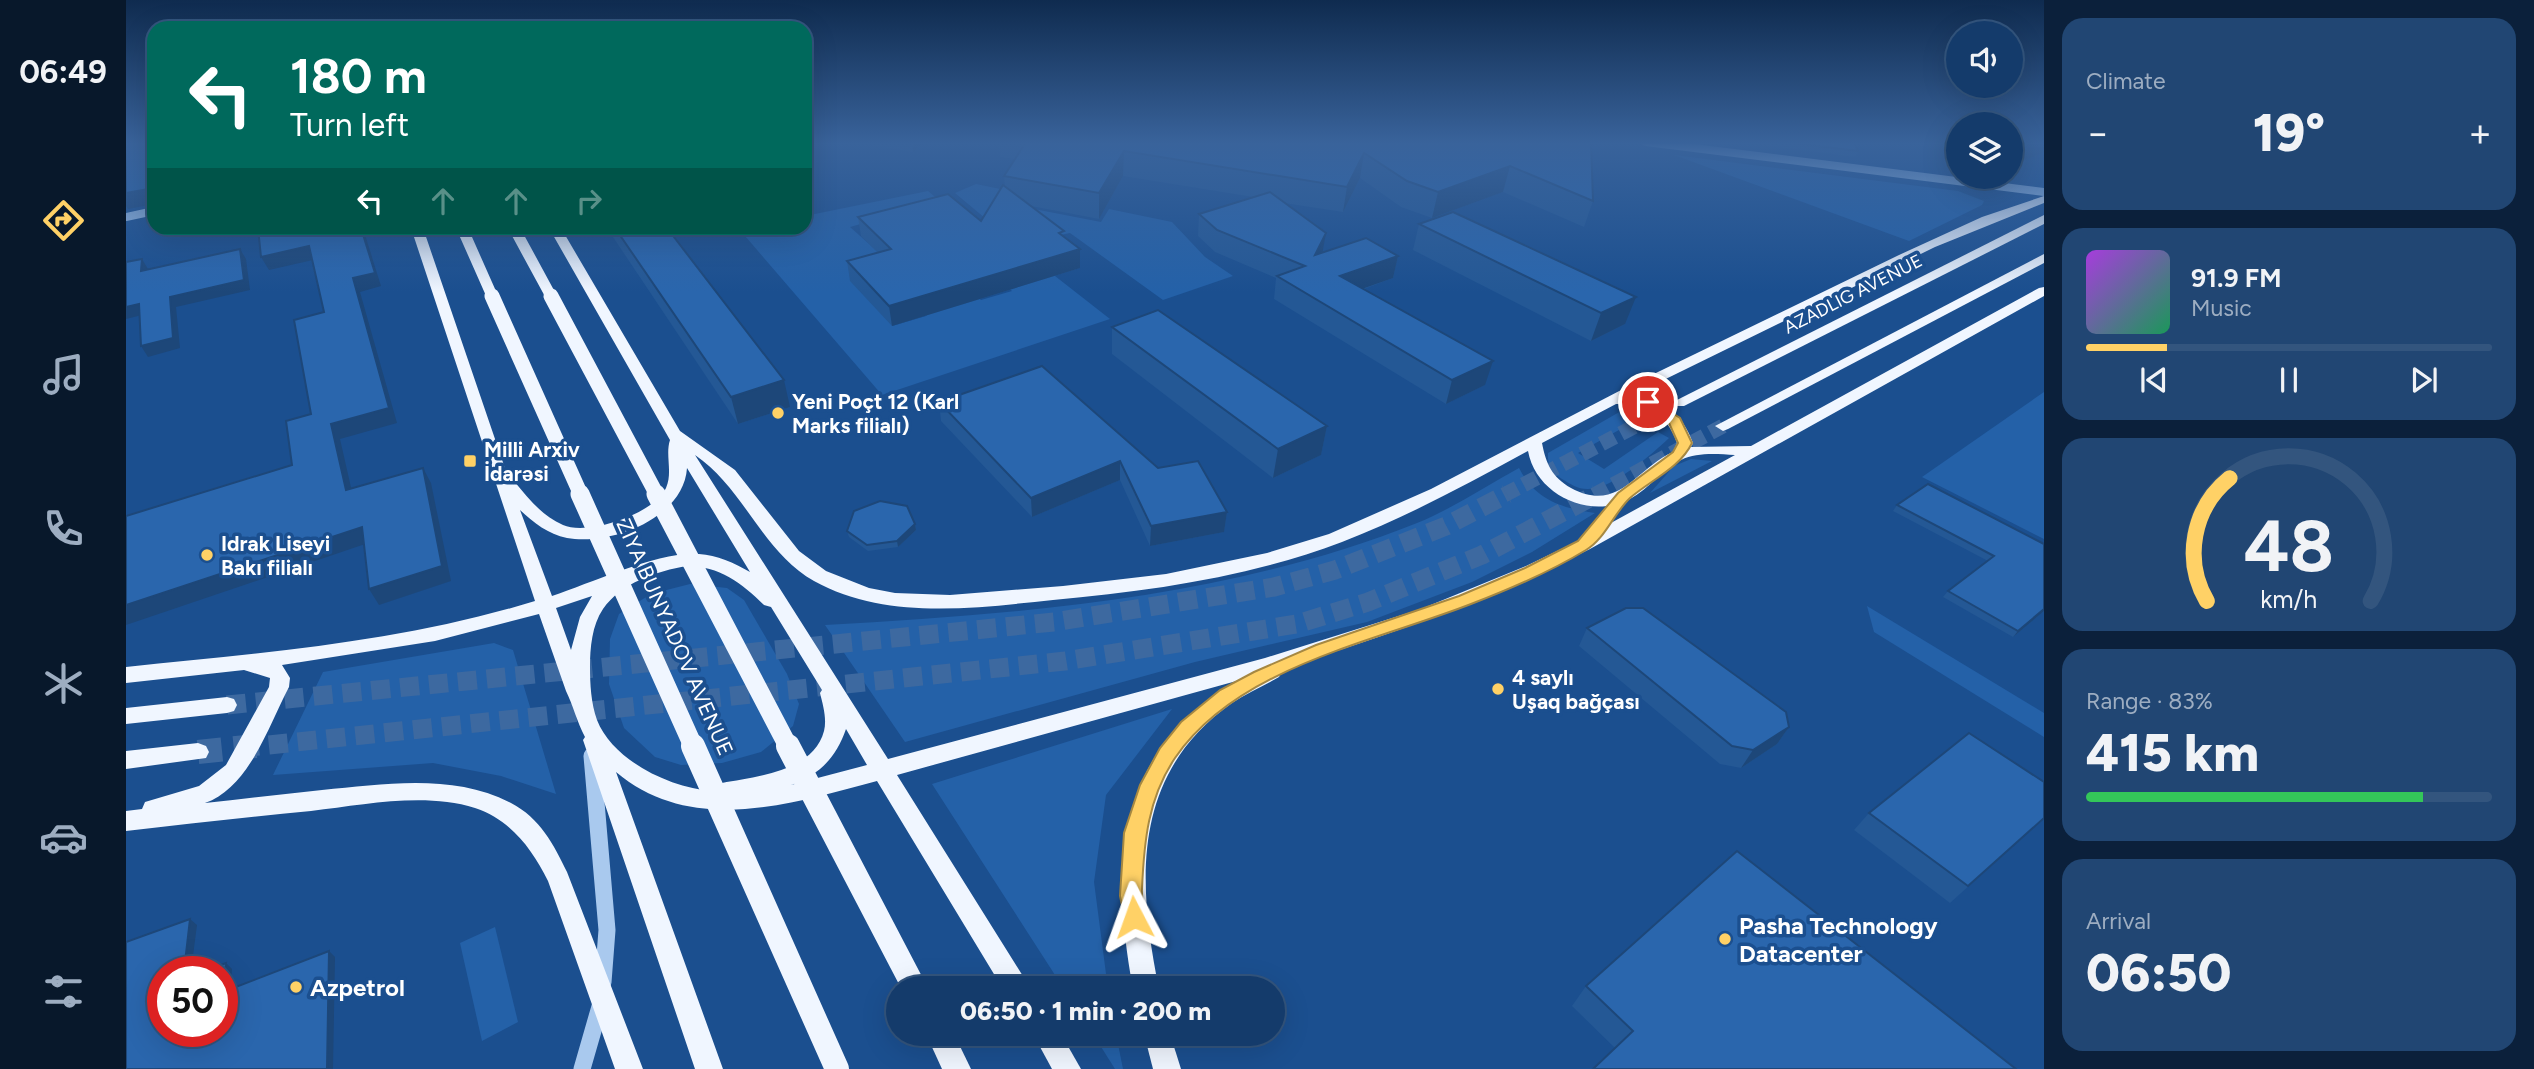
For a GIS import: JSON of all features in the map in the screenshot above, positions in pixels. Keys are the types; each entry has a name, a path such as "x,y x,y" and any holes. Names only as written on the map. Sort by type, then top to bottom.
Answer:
{"main road":[{"path":"674,433 728,472 791,554 819,575 868,593 925,600 992,599 1083,591 1173,577 1287,554 1370,524 1610,401 1962,229 2039,200"},
{"name":"AZADLIG AVENUE","path":"1679,403 2044,219"},
{"path":"418,235 545,606 709,1069"},
{"name":"ZIYA BUNYADOV AVENUE","path":"465,235 837,1069"},
{"name":"ZIYA BUNYADOV AVENUE","path":"518,235 580,348 908,976"},
{"path":"559,235 674,433 1010,976"},
{"path":"1723,426 2044,258"},
{"path":"1144,976 1131,896 1134,833 1147,791 1167,753 1205,710 1260,677 1323,650 1465,600 1531,572 2044,291"},
{"path":"1584,545 1623,496 1679,454 1685,443 1675,421 1664,411 1636,399 1610,401"},
{"path":"499,474 542,522 568,532 590,533 625,524 668,500 676,483 680,463 674,433"},
{"path":"1534,441 1541,470 1559,489 1591,500 1623,496"},
{"path":"1679,454 1712,450 1752,451"},
{"path":"126,675 394,642 545,606 688,560 725,566 760,589 793,623"},
{"path":"632,576 610,590 594,606 584,626 580,679 587,721 612,755 634,775 662,790 691,797 722,800 771,798 884,770 1323,650"},
{"path":"126,818 192,799 221,783 234,771 279,687 280,678 276,671 266,667 196,667"},
{"path":"691,797 768,782 808,766 820,758 829,747 835,730 835,713 825,675"},
{"path":"126,716 227,705"},
{"path":"126,760 198,752"},
{"path":"126,818 387,793 442,793 477,799 505,811 532,833 544,849 559,880 629,1069"},
{"path":"945,1046 957,1069"},
{"path":"1053,1046 1067,1069"},
{"path":"1160,1046 1167,1069"}],"street":[{"path":"2017,192 2039,200"},
{"path":"126,217 147,212"},
{"path":"582,1069 602,1000 607,930 596,790 587,721"}],"shaded area":[{"path":"924,192 929,192 940,201 850,227 877,251 919,240 892,326 926,316 961,283 981,300 1012,291 994,274 1055,276 1110,319 882,395 744,235 812,235 812,215"},
{"path":"1009,192 1003,203 1101,222 1109,209 1172,222 1205,257 1233,276 1163,300 1070,233 1016,244 955,193"},
{"path":"1775,192 1960,192 1984,201 1982,205 1909,241"},
{"path":"2044,392 2044,539 1922,477"},
{"path":"1635,403 1651,412 1578,453 1604,469 1658,432 1669,438 1653,453 1619,478 1597,488 1577,487 1553,471 1549,465 1548,453"},
{"path":"1691,459 1712,461 1650,493 1674,466"},
{"path":"1519,468 1533,488 1551,501 1595,513 1532,552 1472,582 1367,622 1195,662 905,742 825,625 1051,608 1200,585 1273,569 1346,548 1417,523"},
{"path":"690,584 727,588 744,600 787,674 799,704 793,726 761,752 722,763 681,765 655,757 624,728 609,684 610,639 619,614 651,594"},
{"path":"1867,606 2044,713 2044,737 1874,632"},
{"path":"494,643 513,650 556,794 501,776 433,763 273,775 323,672"},
{"path":"1172,709 1106,795 1094,882 1106,976 1056,976 932,784"},
{"path":"495,927 518,1022 482,1041 460,943"},
{"path":"1101,1046 1118,1046 1123,1069 1115,1069"}],"building":[{"path":"999,192 1012,192 1064,231 1059,233 1080,249 889,306 847,261 891,249 858,217 948,194 981,221"},
{"path":"1270,192 1326,233 1315,255 1366,238 1398,256 1340,276 1493,361 1452,380 1277,276 1305,266 1217,230 1199,214"},
{"path":"1571,192 1593,192 1593,201"},
{"path":"1453,212 1636,297 1601,313 1419,224"},
{"path":"259,235 363,235 375,273 353,278 389,408 331,424 346,490 423,468 442,566 369,589 362,527 126,605 126,516 292,465 286,421 311,414 294,320 324,312 309,246 261,257"},
{"path":"620,235 672,235 784,380 731,397"},
{"path":"240,249 244,280 170,297 173,338 141,346 139,304 126,307 126,262 142,259 141,271"},
{"path":"1158,310 1327,426 1278,449 1112,327"},
{"path":"1042,366 1158,468 1198,461 1227,512 1151,526 1120,461 1031,498 939,402"},
{"path":"1928,484 2044,544 2044,609 2018,631 1948,591 1994,556 1897,505"},
{"path":"880,501 907,506 915,524 897,541 867,545 847,531 854,511"},
{"path":"1626,608 1643,608 1786,712 1789,727 1753,750 1732,746 1587,628"},
{"path":"1969,733 2044,782 2044,818 1968,886 1869,813"},
{"name":"Pasha Technology Datacenter","path":"1737,851 2016,1069 1593,1069 1633,1031 1586,986"},
{"name":"Azpetrol","path":"190,919 186,956 147,956 147,1047 238,1047 238,986 329,951 327,1069 126,1069 126,942"}],"tunnel":[{"path":"1504,495 1679,403"},
{"path":"1594,495 1723,426"},
{"path":"227,705 1054,622 1274,587 1335,570 1446,526 1507,494"},
{"path":"240,748 1065,661 1297,624 1368,602 1482,555 1597,494"},
{"path":"198,752 256,746"}],"place":[{"name":"Yeni Poçt 12 (Karl Marks filialı)","path":"778,413"},
{"name":"Milli Arxiv İdarəsi","path":"470,461"},
{"name":"Idrak Liseyi Bakı filialı","path":"207,555"},
{"name":"4 saylı Uşaq bağçası","path":"1498,689"},
{"name":"Pasha Technology Datacenter","path":"1725,939"},
{"name":"Azpetrol","path":"296,987"}],"route":[{"path":"1134,917 1131,896 1134,833 1147,791 1167,753 1188,727 1205,710 1260,677 1323,650 1465,600 1531,572 1584,545 1623,496 1679,454 1685,443 1675,421 1648,402"}]}
